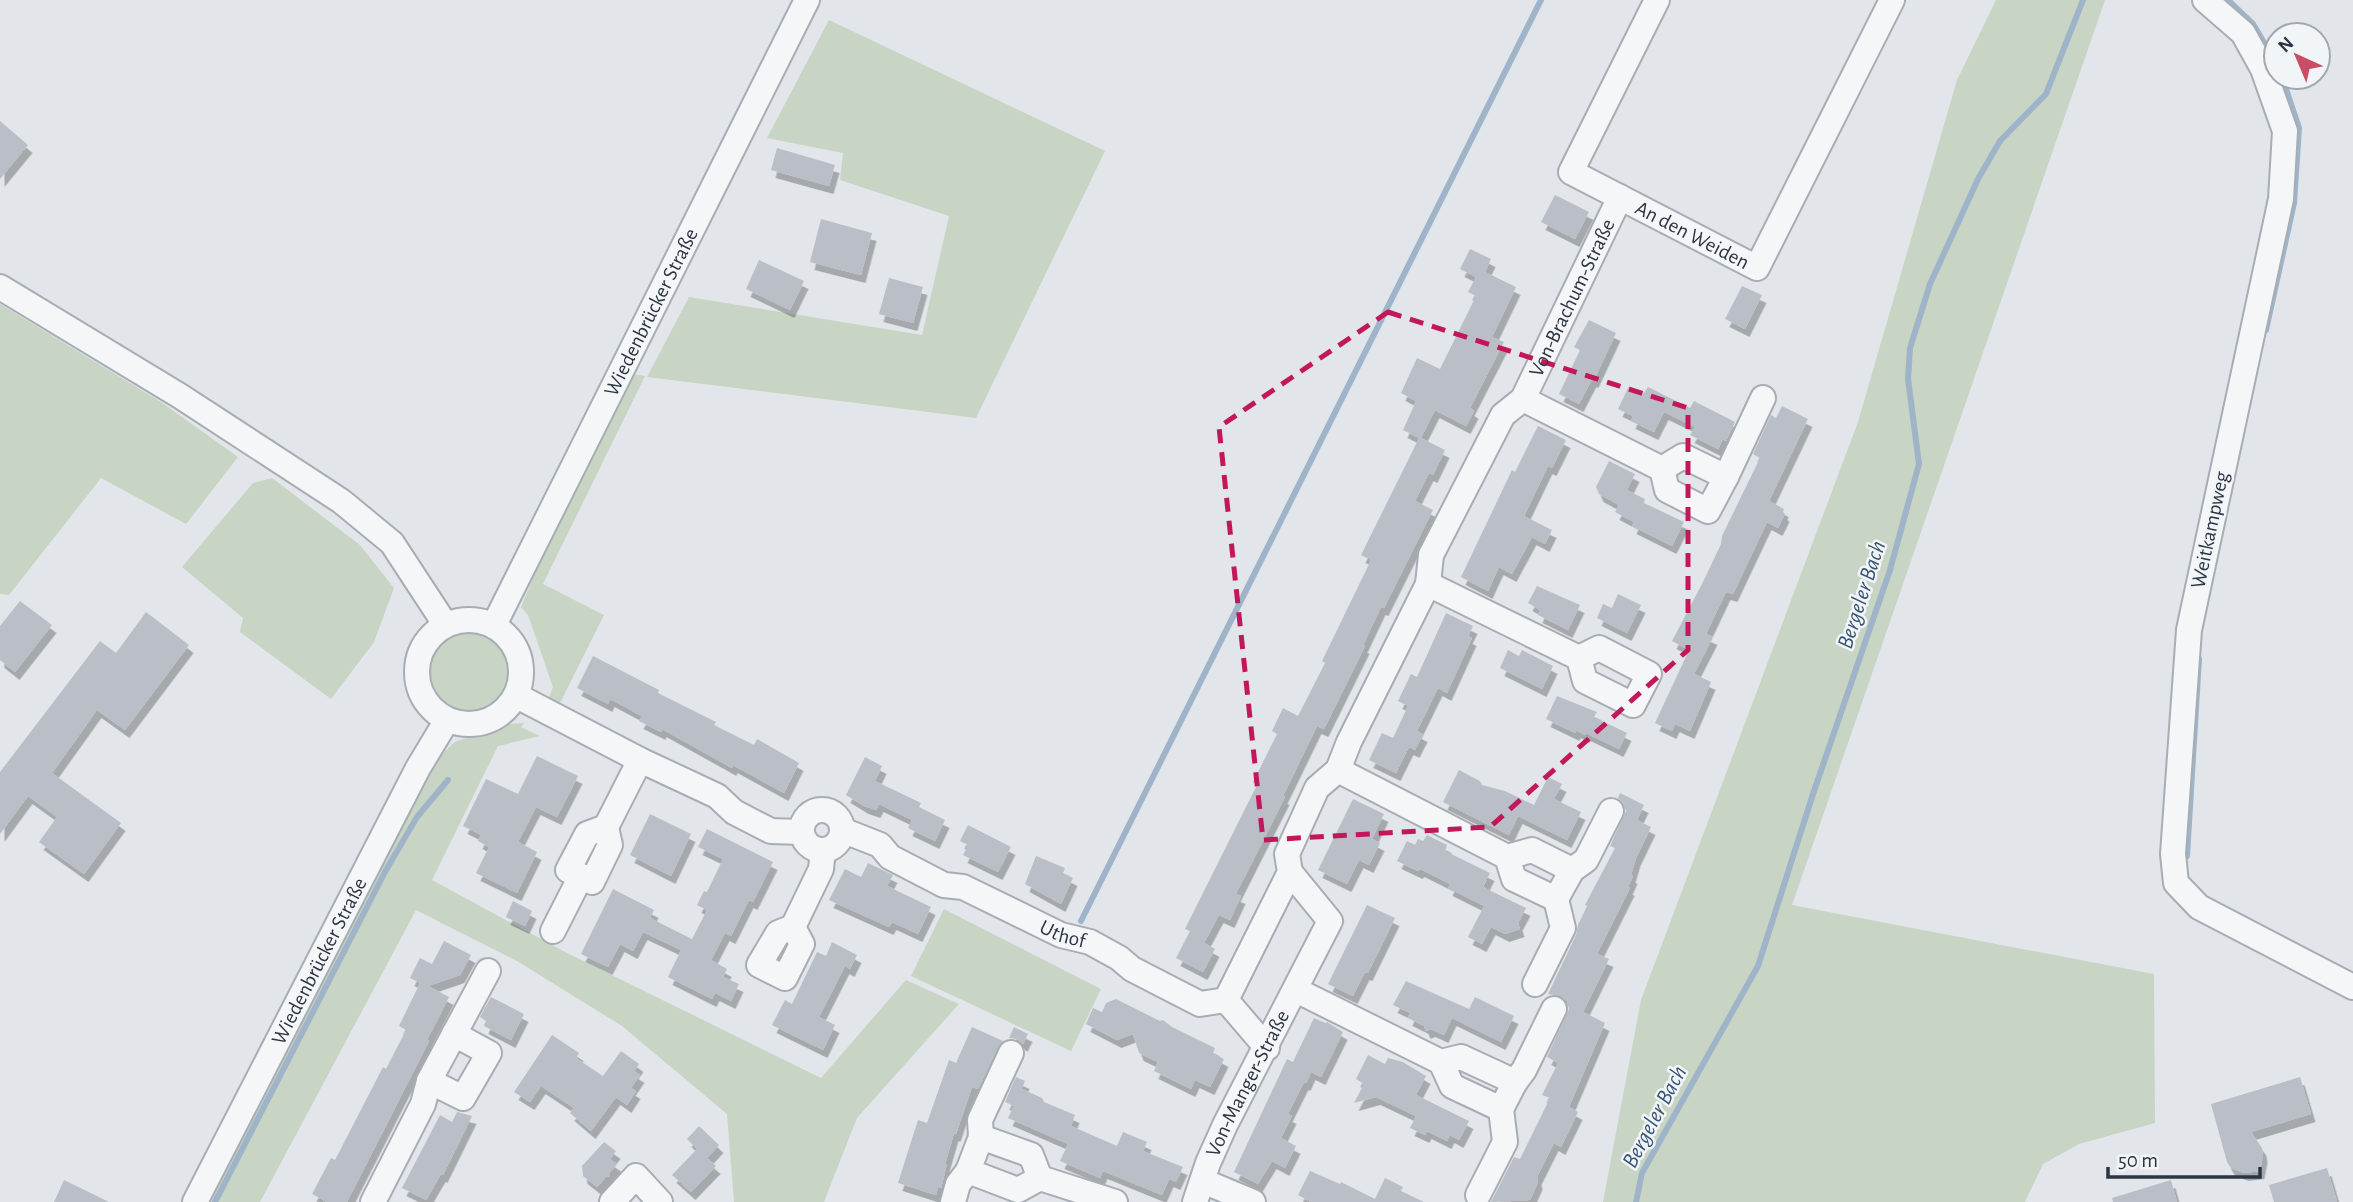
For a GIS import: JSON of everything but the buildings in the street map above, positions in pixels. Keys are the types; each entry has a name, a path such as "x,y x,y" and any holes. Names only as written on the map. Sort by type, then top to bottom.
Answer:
{"street":[{"name":"Wiedenbrücker Straße","path":"494,625 807,0"},
{"name":"An den Weiden","path":"1657,0 1571,172 1758,268 1892,0"},
{"name":"Weitkampweg","path":"2205,0 2243,33 2263,69 2285,131 2281,199 2189,629 2173,854 2176,883 2200,907 2353,987"},
{"name":"Von-Brachum-Straße","path":"1226,1000 1290,872 1287,854 1317,788 1338,770 1349,742 1428,584 1431,555 1503,415 1522,399 1620,197"},
{"path":"0,287 180,396 341,501 392,542 446,624"},
{"path":"1726,477 1684,456 1662,469 1667,490 1708,511 1726,477 1763,398"},
{"name":"Von-Brachum-Straße","path":"1522,399 1662,469"},
{"path":"1428,584 1579,658"},
{"path":"474,619 494,625 513,641 520,656 522,674 517,696 502,713 481,723 460,724 447,720 435,712 424,699 416,677 418,658 428,638 446,624 474,619"},
{"path":"517,696 640,760 717,796 734,812 771,831 802,832"},
{"name":"Wiedenbrücker Straße","path":"195,1202 418,768 447,720"},
{"path":"553,931 581,876 568,870 587,834 606,827 640,760"},
{"path":"1338,770 1507,857 1532,850 1572,870"},
{"path":"825,809 834,813 842,830 840,840 823,850 813,848 805,842 802,823 816,810 825,809"},
{"path":"1535,984 1563,928 1556,900 1572,870 1586,860 1611,811"},
{"name":"Uthof","path":"842,830 880,845 890,857 944,885 963,887 1061,935 1090,942 1119,958 1132,969 1200,1004 1226,1000"},
{"path":"793,927 821,869 823,850"},
{"path":"1507,857 1514,879 1556,900"},
{"name":"Von-Manger-Straße","path":"1253,1202 1199,1191 1208,1163 1237,1102 1330,921 1290,872"},
{"path":"373,1202 423,1104 429,1081 488,971"},
{"name":"Von-Manger-Straße","path":"1296,990 1441,1062 1452,1086 1501,1109"},
{"path":"1226,1000 1267,1048"},
{"path":"1478,1195 1505,1142 1501,1109 1554,1009"},
{"path":"429,1081 463,1098 489,1053 454,1034"},
{"path":"953,1202 958,1184 968,1171 981,1137 980,1120 1011,1054"},
{"name":"Von-Manger-Straße","path":"1441,1062 1461,1057 1515,1082"},
{"path":"981,1137 1031,1155 1040,1178"},
{"path":"968,1171 1018,1190 1040,1178 1115,1202"},
{"path":"612,1202 636,1176 660,1202"}],"highlighted area":[{"path":"1388,312 1688,408 1688,650 1490,827 1263,840 1219,427"}],"green space":[{"path":"1996,0 2105,0 1792,905 2154,974 2155,1123 2079,1144 2043,1164 2025,1202 1603,1202 1641,1000 1858,422 1957,80"},
{"path":"829,20 1105,151 976,418 647,377 689,297 922,335 949,216 840,180 843,153 767,138"},
{"path":"0,304 161,402 238,457 186,524 101,478 9,595 0,594"},
{"path":"633,374 645,376 543,584 604,615 560,703 549,698 553,687 528,615 521,607 545,549"},
{"path":"272,478 360,545 394,588 374,642 331,699 240,632 243,618 182,567 253,483"},
{"path":"470,631 486,634 499,643 508,656 511,672 508,688 499,701 486,710 470,713 454,710 441,701 432,688 429,672 432,656 441,643 454,634"},
{"path":"524,723 521,727 540,736 498,746 432,880 567,953 821,1078 906,980 959,1004 857,1118 824,1202 734,1202 727,1114 622,1026 517,961 416,910 260,1202 204,1202 420,790 443,753 455,742 471,736 488,733 507,724"},
{"path":"944,909 1101,989 1071,1051 911,976"}],"waterway":[{"path":"1081,921 1541,0"},
{"name":"Bergeler Bach","path":"1636,1202 1642,1173 1758,966 1813,794 1890,570 1919,464 1908,379 1910,348 1930,284 1978,179 2000,141 2046,94 2083,0"},
{"path":"2228,0 2253,24 2262,39"},
{"path":"2266,330 2294,203 2299,128 2287,91"},
{"path":"2187,856 2199,659"},
{"path":"215,1202 386,870 417,817 448,780"}]}
